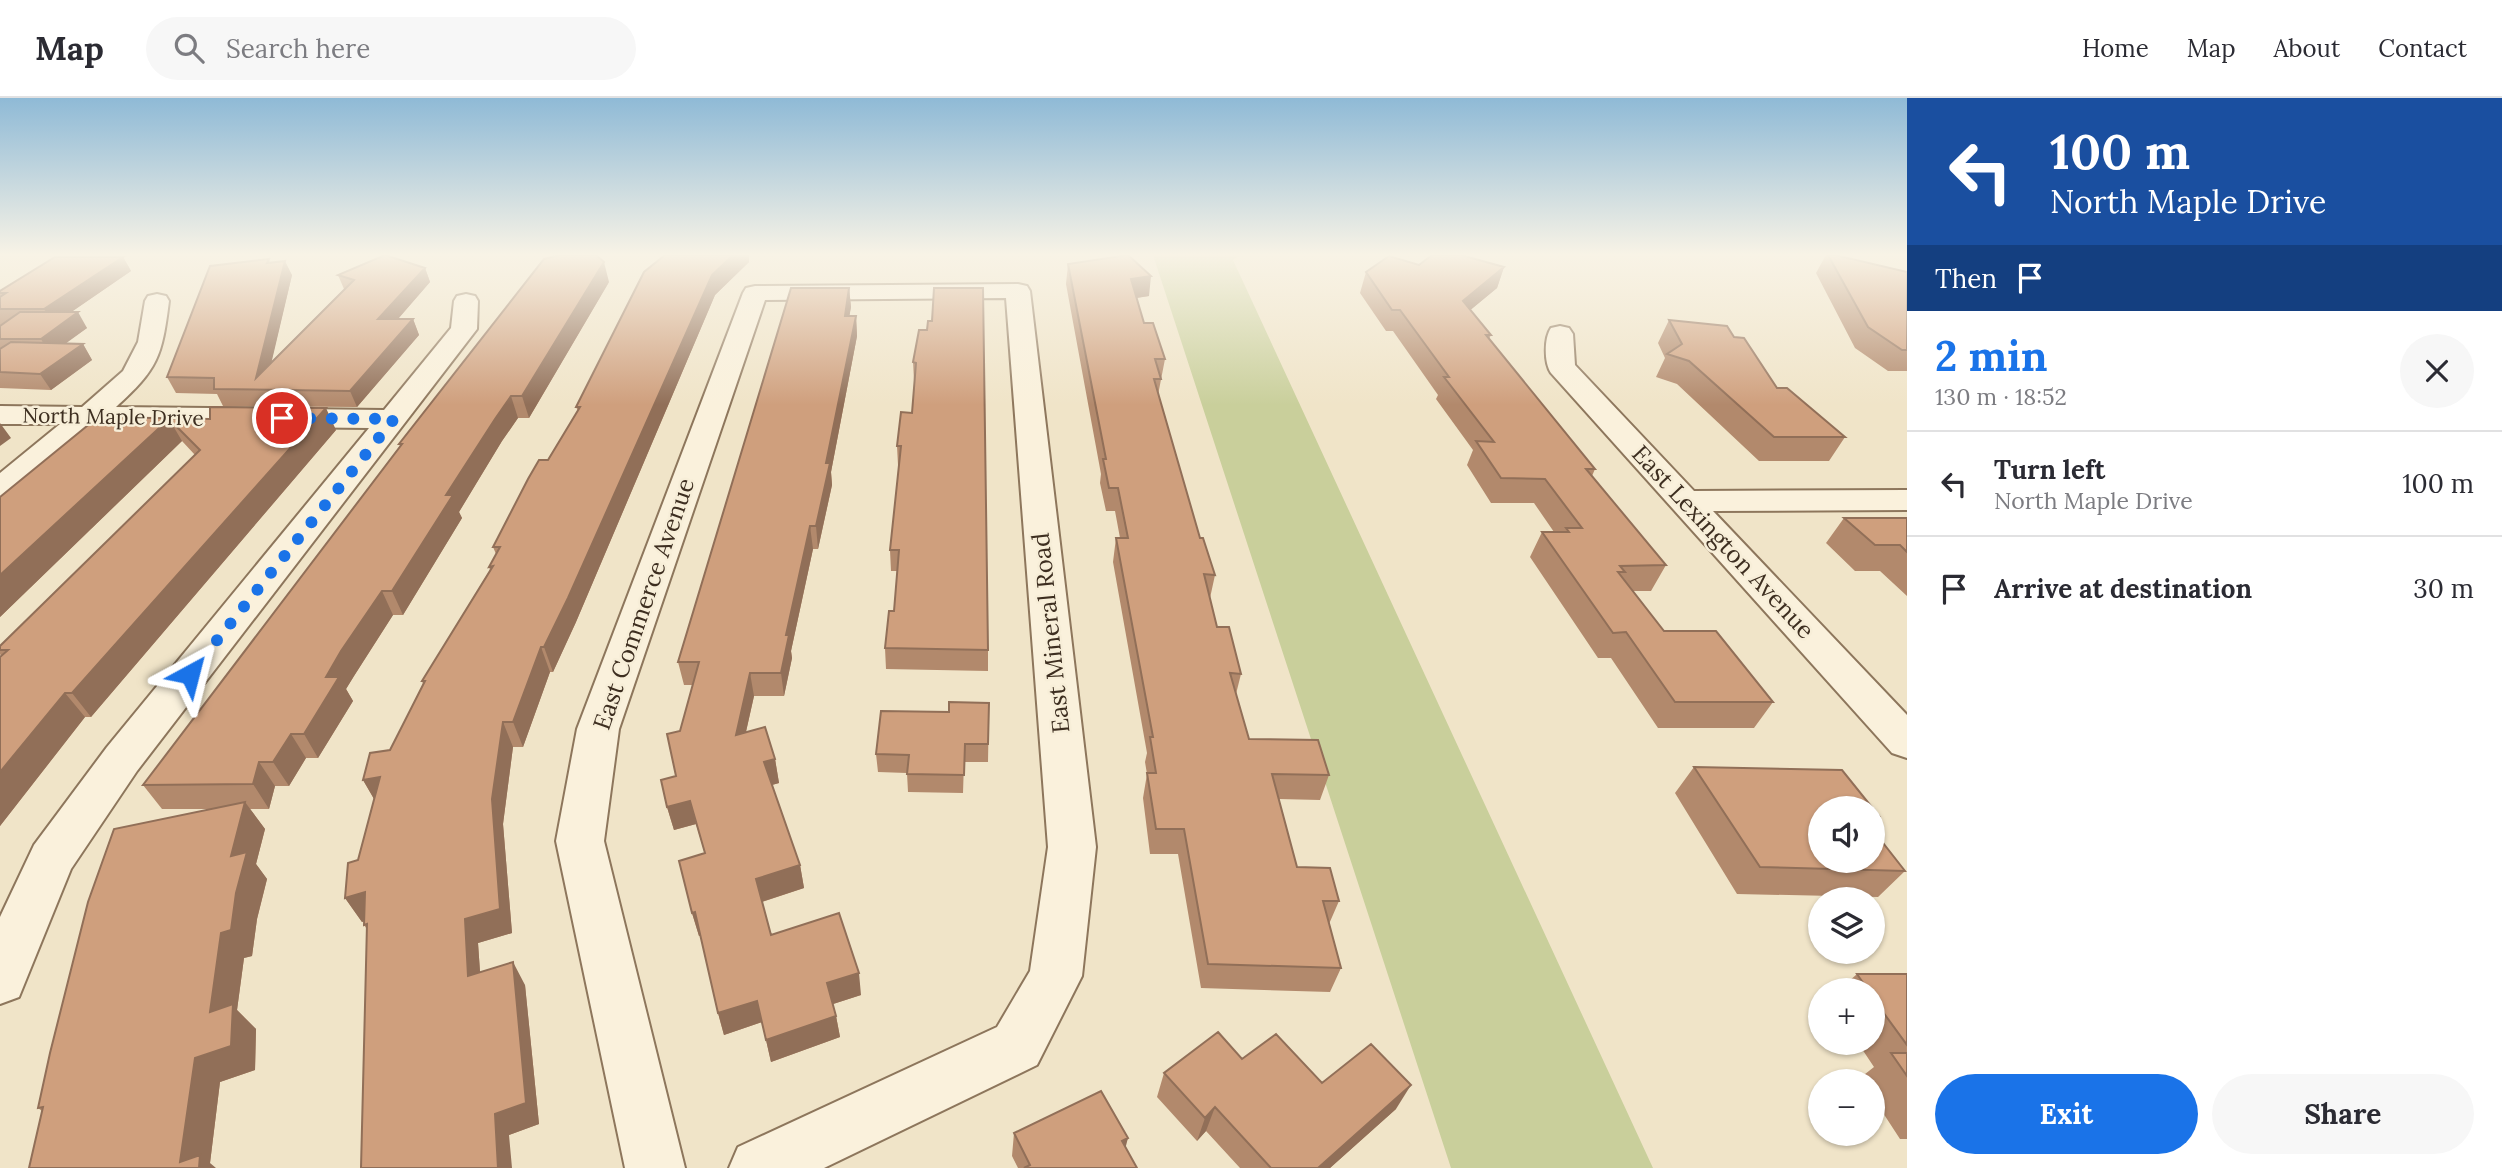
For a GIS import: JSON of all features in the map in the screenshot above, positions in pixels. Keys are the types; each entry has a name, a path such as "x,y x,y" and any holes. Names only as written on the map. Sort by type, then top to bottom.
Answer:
{"street":[{"path":"0,489 135,375 151,342 156,305"},
{"path":"0,980 4,965 51,859 122,759 464,329 466,305"},
{"name":"East Commerce Avenue","path":"655,1168 580,841 598,729 751,305"},
{"name":"East Mineral Road","path":"759,1168 1017,1046 1056,976 1072,847 1019,305"},
{"name":"East Lexington Avenue","path":"1560,334 1561,367 1907,742"},
{"name":"North Maple Drive","path":"0,415 394,419"},
{"path":"1685,501 1907,500"}],"green space":[{"path":"1169,305 1254,305 1653,1168 1451,1168"}],"building":[{"path":"0,305 50,305 44,309 0,309"},
{"path":"195,305 274,305 256,378 329,305 391,305 378,319 413,319 350,391 214,389 214,378 167,377"},
{"path":"508,305 578,305 522,396 511,396 495,419 446,495 453,495 392,591 382,591 341,651 326,677 339,677 304,734 291,734 273,762 259,762 253,784 143,785 402,444 399,444"},
{"path":"627,305 699,305 568,598 544,647 541,647 513,722 503,722 492,799 500,909 465,919 468,976 513,962 526,1103 495,1114 498,1168 361,1168 367,924 364,925 365,892 345,898 348,863 358,860 380,777 363,780 370,753 390,750 425,681 422,681 493,566 489,567 500,547 493,547 528,479 539,460 548,460 580,407 576,407"},
{"path":"786,305 847,305 845,316 856,316 826,463 830,463 816,526 810,526 786,635 789,635 781,673 750,673 736,735 765,727 775,759 764,762 800,865 756,879 771,935 839,913 859,973 827,983 836,1016 766,1040 757,1001 718,1013 695,912 692,913 679,861 705,853 690,801 667,807 661,780 676,776 667,734 680,731 699,662 678,662"},
{"path":"933,305 983,305 988,650 885,648 889,611 894,611 899,550 890,550 901,446 897,446 901,412 912,413 916,363 913,362 919,330 927,330 928,321 932,321"},
{"path":"1076,305 1139,305 1144,323 1153,323 1165,359 1155,359 1161,379 1154,379 1200,538 1203,538 1215,575 1204,574 1217,627 1229,627 1241,674 1230,673 1249,739 1318,740 1329,775 1272,774 1297,867 1330,868 1339,901 1323,901 1341,968 1208,964 1184,829 1156,829 1147,773 1156,773 1150,737 1153,737 1116,538 1128,538 1118,488 1109,488 1103,459 1106,459"},
{"path":"1389,305 1466,305 1491,335 1486,335 1595,469 1586,469 1666,565 1620,566 1625,572 1618,572 1664,631 1716,631 1773,702 1675,702 1626,632 1613,633 1542,532 1569,532 1566,528 1582,528 1545,479 1501,478 1476,441 1494,442 1444,377 1449,377 1400,310 1392,310"},
{"path":"1856,305 1907,305 1907,350 1902,350 1868,327"},
{"path":"20,312 78,312 41,339 0,339 0,326"},
{"path":"1669,320 1727,326 1734,337 1744,338 1777,388 1787,388 1845,437 1774,437 1689,361 1667,354 1682,344"},
{"path":"11,342 83,344 40,374 0,372 0,349"},
{"path":"210,407 326,408 72,693 65,693 0,772 0,657 8,650 0,650 0,646 200,450 169,419 0,575 0,497 98,417 210,419"},
{"path":"1844,518 1907,518 1907,552 1900,545 1875,545"},
{"path":"949,702 989,703 988,744 965,744 964,775 907,774 909,755 876,754 881,711 949,712"},
{"path":"1694,767 1842,770 1863,796 1808,796 1808,868 1760,867"},
{"path":"245,802 231,856 247,852 236,893 231,930 221,933 210,1012 233,1004 231,1046 195,1058 180,1162 200,1155 199,1168 29,1168 43,1107 38,1108 50,1053 88,902 114,829"},
{"path":"1885,846 1905,871 1885,870"},
{"path":"1857,974 1907,974 1907,1045 1885,1015 1885,978 1860,978"},
{"path":"1218,1032 1242,1059 1276,1034 1322,1083 1371,1044 1411,1085 1318,1168 1271,1168 1215,1107 1205,1118 1164,1073"},
{"path":"1891,1053 1907,1053 1907,1076"},
{"path":"1101,1091 1128,1138 1122,1141 1137,1168 1024,1168 1030,1165 1014,1133"}],"route":[{"path":"190,674 394,419 282,418"}]}
